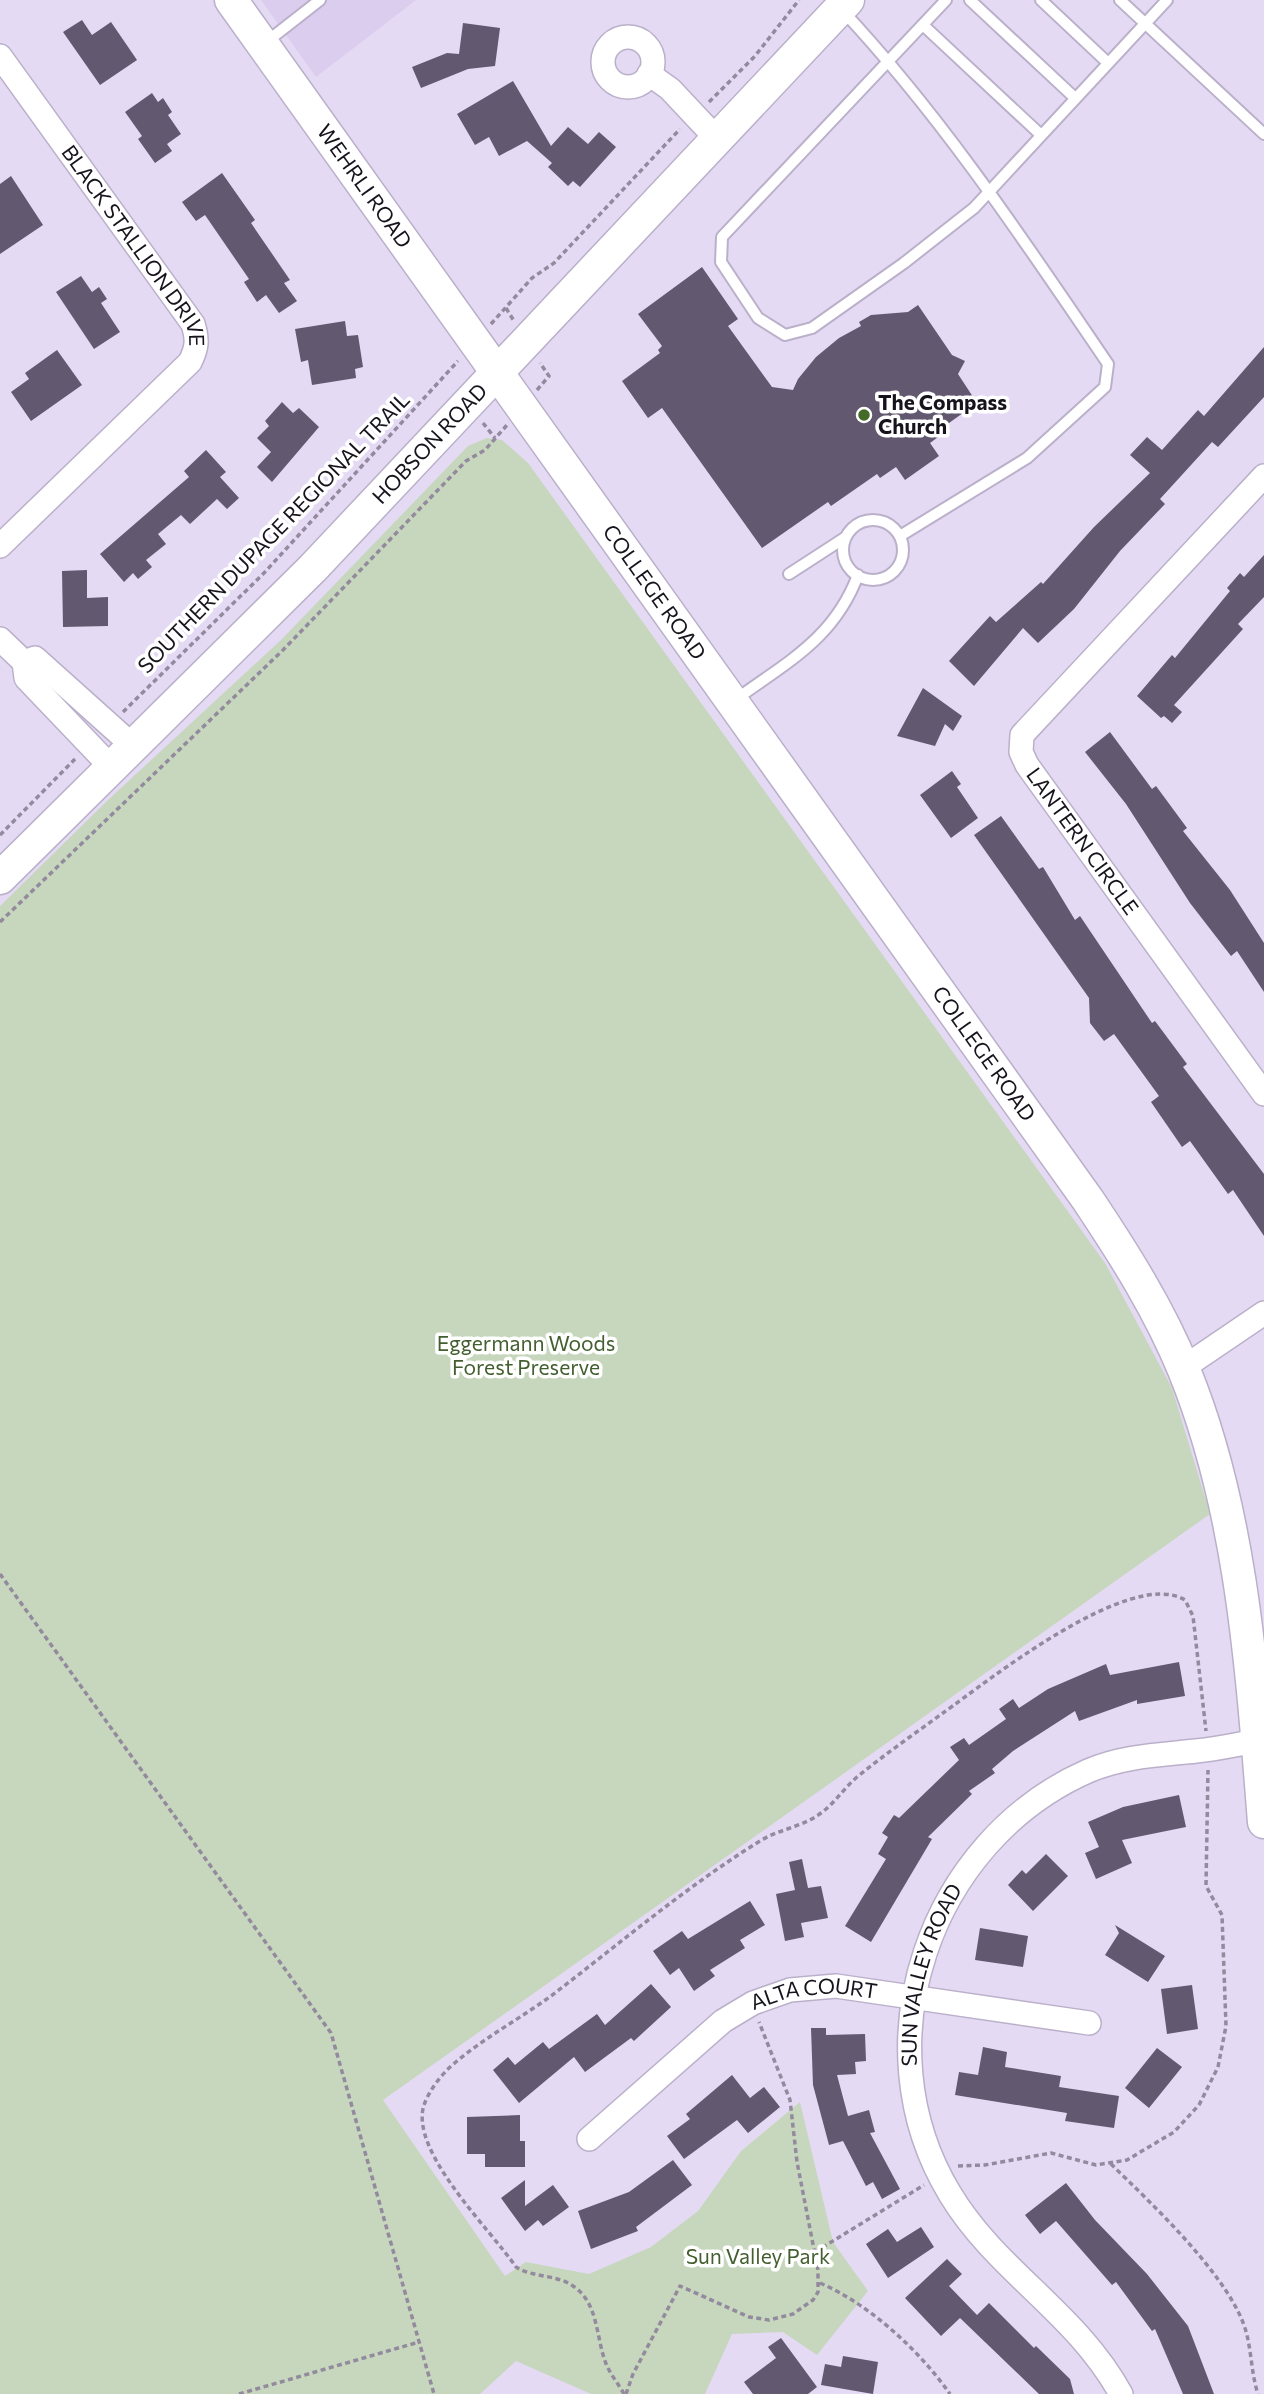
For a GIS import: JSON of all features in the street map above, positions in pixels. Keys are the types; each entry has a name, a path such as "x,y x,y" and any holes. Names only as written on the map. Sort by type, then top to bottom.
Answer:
{"main road":[{"name":"WEHRLI ROAD","path":"231,0 497,375"},
{"name":"HOBSON ROAD","path":"0,878 121,755 313,568 497,375 841,3"},
{"name":"COLLEGE ROAD","path":"497,375 1088,1200 1143,1286 1183,1368 1210,1448 1230,1528 1261,1740 1264,1822"}],"street":[{"name":"BLACK STALLION DRIVE","path":"0,56 193,324 197,336 197,349 190,362 0,546"},
{"path":"649,74 670,89 717,139"},
{"name":"LANTERN CIRCLE","path":"1264,476 1023,735 1020,746 1027,765 1264,1094"},
{"path":"0,639 24,662 35,658 121,755"},
{"path":"1183,1368 1264,1313"},
{"name":"SUN VALLEY ROAD","path":"1121,2394 1086,2340 969,2222 940,2175 919,2124 911,2083 909,2063 914,1997 928,1938 955,1885 979,1851 1014,1817 1063,1783 1106,1764 1126,1758 1261,1740"},
{"name":"ALTA COURT","path":"589,2139 723,2021 752,2003 790,1990 836,1986 1089,2023"}],"lane":[{"path":"263,45 320,0"},
{"path":"946,0 722,237 721,262 758,318 785,335 812,328 904,263 974,208 1167,0"},
{"path":"970,0 1075,98"},
{"path":"1041,0 1108,63"},
{"path":"1120,0 1264,134"},
{"path":"841,3 989,191 1108,364 1105,387 1027,458 900,536"},
{"path":"923,25 1041,135"},
{"path":"789,574 846,537 852,528 873,519 883,521 900,536 902,558 894,571 873,580 858,575 844,558 846,537"},
{"path":"732,702 811,646 835,621 858,575"}],"path":[{"path":"712,98 755,56 799,0"},
{"path":"506,308 532,278 554,263 680,129"},
{"name":"SOUTHERN DUPAGE REGIONAL TRAIL","path":"121,714 264,573 448,373"},
{"path":"0,922 283,650 466,461 485,450 495,439"},
{"path":"0,835 80,754"},
{"path":"0,1574 331,2033 434,2394"},
{"path":"625,2394 609,2372 591,2308 584,2296 565,2281 523,2272 516,2267 433,2157 421,2120 425,2104 438,2080 481,2043 550,1996 621,1940 746,1850 777,1832 822,1813 857,1777 1055,1635 1100,1611 1154,1594 1168,1593 1185,1600 1193,1616 1209,1749 1206,1886 1218,1903 1224,1934 1224,2048 1209,2087 1188,2119 1142,2152 1111,2164 1086,2164 1051,2153 985,2165 962,2165 940,2175 815,2252"},
{"path":"625,2394 680,2286 749,2317 769,2320 803,2307 813,2300 820,2283 797,2161 790,2099 752,2003"},
{"path":"1111,2164 1182,2238 1234,2305 1248,2335 1258,2394"},
{"path":"820,2283 865,2310 917,2355 950,2394"},
{"path":"239,2394 419,2342"}],"shaded area":[{"path":"261,0 416,0 316,77"}],"green space":[{"name":"Eggermann Woods Forest Preserve","path":"487,438 502,440 528,463 1105,1263 1172,1388 1210,1514 383,2100 505,2276 526,2262 589,2274 651,2247 698,2211 741,2151 800,2102 833,2242 868,2291 817,2355 783,2332 732,2334 705,2394 591,2394 516,2361 480,2394 0,2394 0,906 109,799 281,640 468,446"}],"building":[{"path":"82,20 92,35 111,22 137,60 100,85 63,32"},
{"path":"463,23 500,28 495,66 468,69 421,88 412,67 447,53 459,54"},
{"path":"513,81 551,146 568,127 588,144 599,132 616,147 580,187 573,181 568,186 548,167 552,163 527,141 499,156 489,137 475,145 457,114"},
{"path":"152,93 158,102 163,98 172,112 168,115 181,134 167,144 172,151 155,163 138,139 142,136 125,112"},
{"path":"222,173 255,220 251,223 290,280 284,283 297,301 279,313 266,295 257,302 244,282 249,279 205,215 196,221 182,202"},
{"path":"11,176 43,225 0,254 0,184"},
{"path":"702,267 738,319 728,326 772,387 793,390 798,379 816,357 839,338 861,326 859,322 871,315 908,312 918,305 952,355 965,361 958,374 977,403 942,428 945,432 930,443 939,456 905,480 896,467 880,478 877,474 831,506 828,502 762,548 662,408 648,418 622,381 660,353 658,350 662,346 638,314"},
{"path":"81,276 92,292 99,287 107,299 101,303 120,332 94,349 56,292"},
{"path":"345,321 347,336 358,335 363,367 355,369 356,378 312,385 308,360 301,362 295,329"},
{"path":"1264,347 1264,397 1218,447 1212,442 1160,499 1165,504 1120,551 1074,609 1038,643 1023,628 974,686 949,661 990,616 996,622 1041,582 1043,584 1094,527 1150,473 1130,455 1147,437 1162,450 1198,410 1204,416"},
{"path":"57,350 82,385 31,421 11,392 29,379 25,373"},
{"path":"282,402 293,413 299,408 319,427 272,482 257,467 271,452 257,438 269,426 265,421"},
{"path":"206,450 226,472 220,477 239,498 227,509 217,499 190,524 181,515 158,534 166,544 146,560 152,567 138,579 133,573 124,582 100,554 189,477 184,471"},
{"path":"1264,555 1264,597 1238,624 1243,629 1174,705 1182,712 1172,723 1164,716 1161,718 1137,696 1172,655 1175,658 1230,591 1227,588 1240,573 1244,577"},
{"path":"87,570 87,598 108,597 108,626 63,627 62,571"},
{"path":"923,688 962,716 953,731 945,724 935,746 897,736"},
{"path":"1110,732 1152,789 1156,786 1187,828 1183,831 1230,890 1264,943 1264,992 1237,951 1231,956 1190,903 1126,804 1085,752"},
{"path":"952,771 961,784 957,787 978,818 951,838 920,795"},
{"path":"1001,816 1039,869 1043,867 1075,920 1080,916 1152,1023 1155,1021 1187,1064 1183,1067 1264,1174 1264,1236 1233,1190 1228,1194 1190,1141 1182,1147 1151,1102 1159,1096 1114,1034 1104,1041 1090,1023 1089,998 974,835"},
{"path":"1179,1662 1185,1696 1137,1704 1137,1700 1079,1721 1075,1711 1013,1751 992,1769 995,1773 969,1791 972,1794 928,1837 932,1839 871,1942 845,1926 886,1859 878,1854 888,1837 882,1833 894,1815 899,1818 959,1760 950,1747 964,1738 969,1745 1006,1719 999,1709 1013,1699 1019,1708 1048,1689 1106,1664 1110,1675"},
{"path":"1179,1795 1186,1827 1122,1840 1132,1863 1096,1879 1085,1853 1099,1847 1088,1822 1123,1807"},
{"path":"1046,1854 1068,1876 1033,1911 1008,1885 1022,1870 1026,1874"},
{"path":"802,1859 808,1888 821,1886 828,1918 801,1923 804,1937 785,1941 776,1894 795,1890 789,1862"},
{"path":"750,1901 765,1925 740,1940 745,1948 710,1970 715,1976 694,1991 679,1968 670,1975 653,1951 682,1931 688,1939"},
{"path":"1115,1925 1165,1956 1148,1982 1105,1955 1119,1933"},
{"path":"980,1928 1028,1936 1023,1967 975,1960"},
{"path":"651,1984 671,2007 634,2041 631,2038 585,2072 574,2057 519,2103 493,2070 508,2057 515,2065 543,2042 549,2049 597,2014 605,2025"},
{"path":"1192,1985 1198,2029 1167,2034 1161,1989"},
{"path":"811,2028 826,2028 826,2035 865,2034 866,2061 855,2062 856,2074 837,2075 848,2116 869,2110 875,2132 870,2133 900,2189 882,2199 873,2182 866,2186 843,2141 829,2145 813,2085"},
{"path":"983,2047 1007,2052 1005,2067 1061,2076 1059,2087 1119,2096 1114,2128 1065,2121 1067,2113 955,2095 959,2072 978,2075"},
{"path":"1157,2048 1182,2067 1149,2108 1125,2088"},
{"path":"732,2075 750,2098 764,2087 780,2107 748,2133 737,2120 684,2159 667,2136 690,2119 686,2114"},
{"path":"520,2115 520,2141 525,2141 525,2167 485,2167 485,2154 467,2154 467,2117"},
{"path":"673,2160 692,2185 636,2227 638,2231 591,2249 578,2211 629,2192"},
{"path":"525,2180 525,2206 553,2185 569,2207 543,2226 538,2220 525,2231 501,2198"},
{"path":"1066,2183 1095,2220 1147,2274 1188,2326 1214,2394 1183,2394 1155,2329 1152,2331 1116,2282 1112,2285 1056,2221 1040,2234 1025,2215"},
{"path":"921,2227 934,2247 888,2278 866,2244 888,2229 897,2242"},
{"path":"947,2259 962,2274 949,2286 977,2315 989,2303 1070,2379 1074,2394 1039,2394 960,2318 941,2336 905,2298"},
{"path":"781,2338 817,2387 808,2394 753,2394 744,2382 776,2358 768,2347"},
{"path":"843,2356 878,2362 873,2394 821,2385 825,2364 841,2367"}],"place":[{"name":"The Compass Church","path":"864,415"}],"park label":[{"name":"Sun Valley Park","path":"758,2257"}]}
